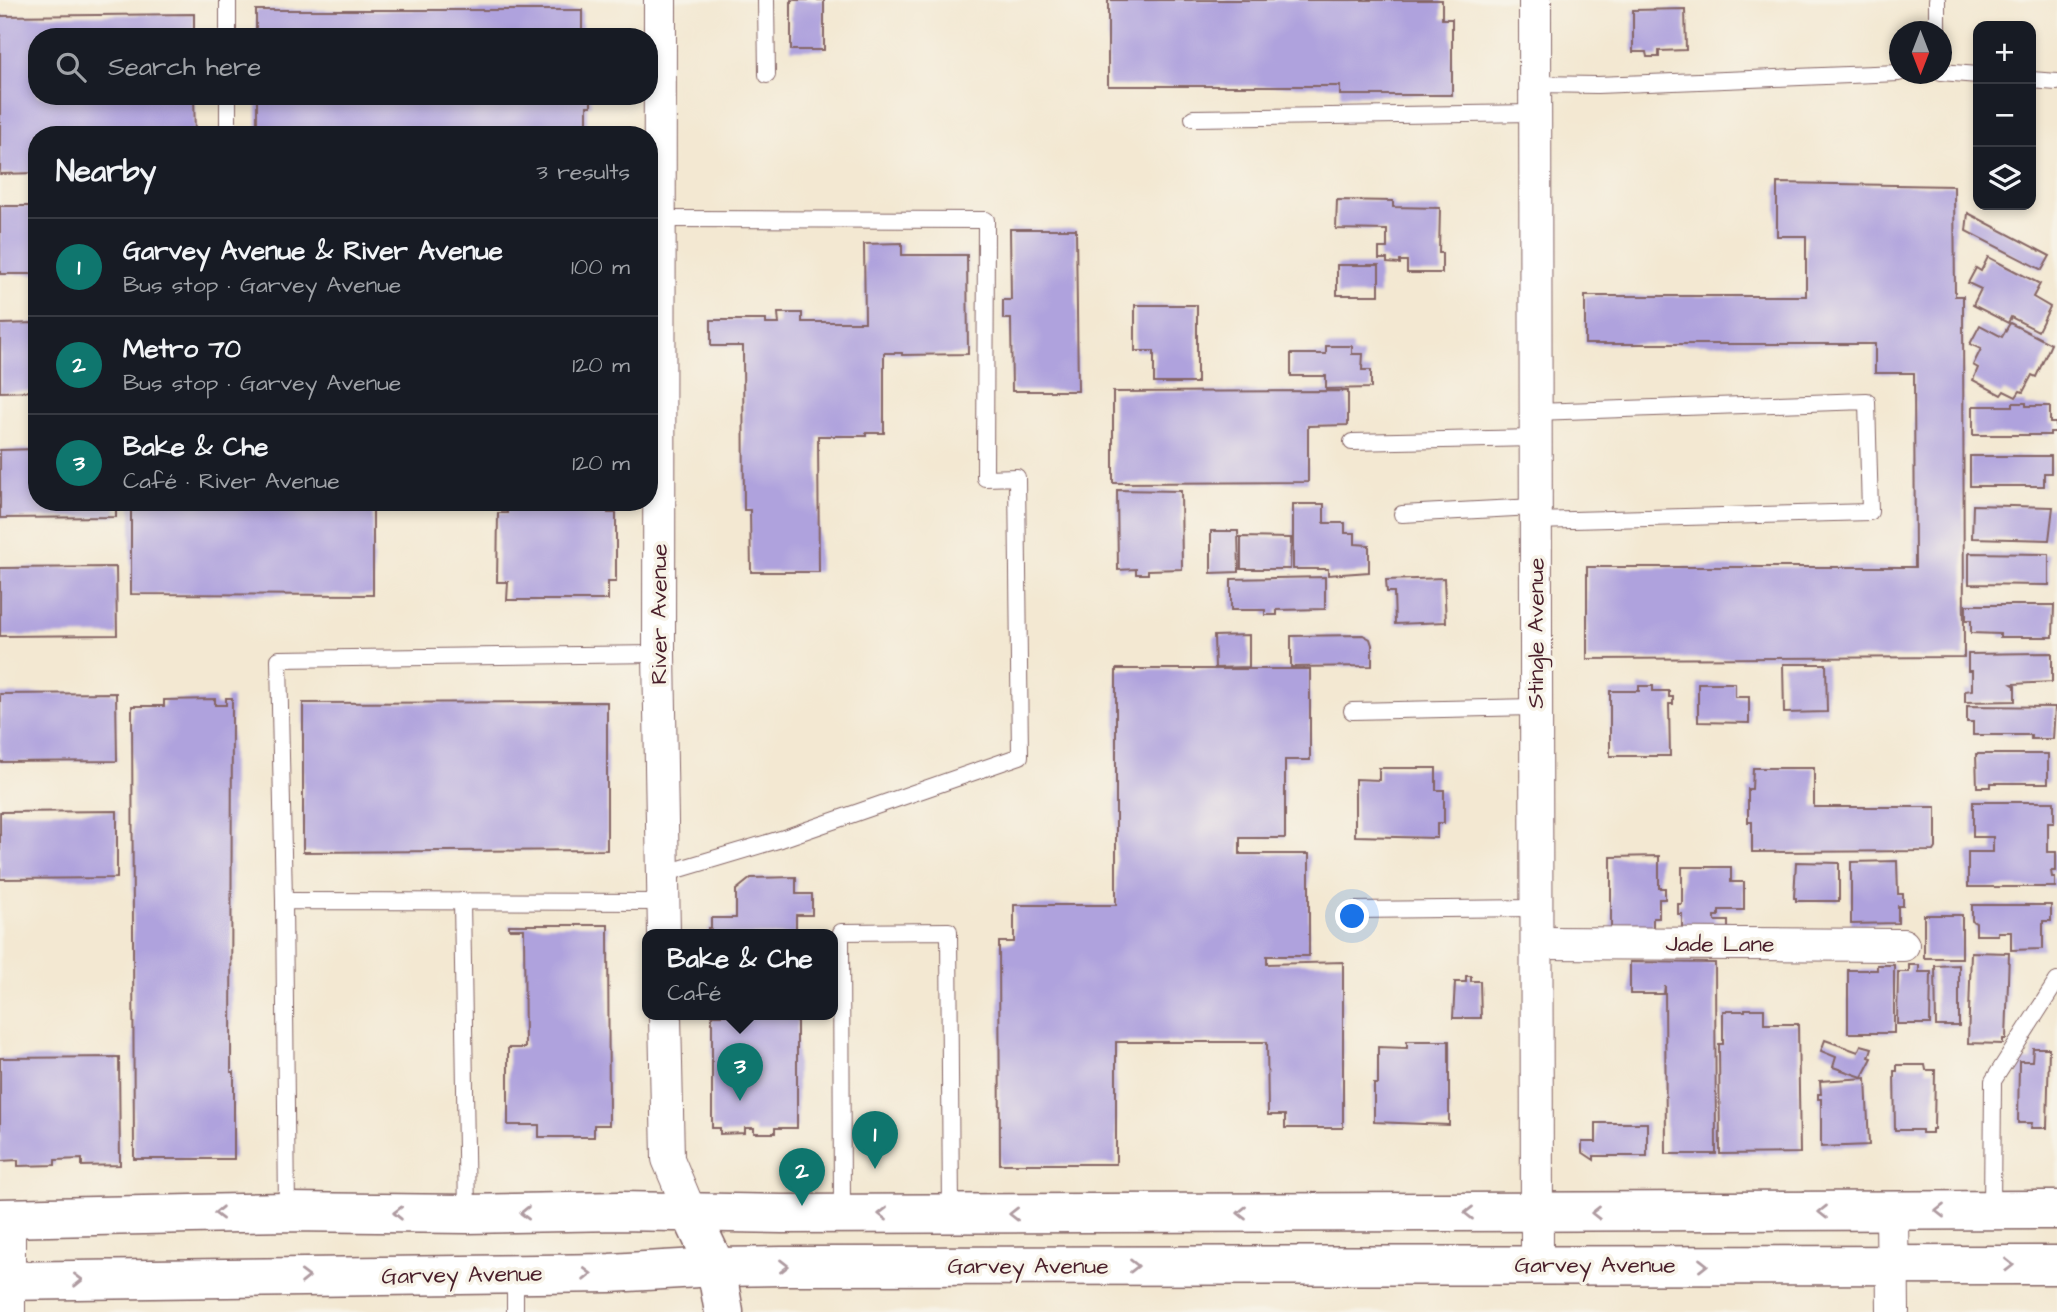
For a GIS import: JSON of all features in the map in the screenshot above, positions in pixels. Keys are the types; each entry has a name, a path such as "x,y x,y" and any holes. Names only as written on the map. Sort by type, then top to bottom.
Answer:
{"main road":[{"path":"5,1218 287,1212 951,1214 2057,1210"},
{"path":"691,1214 716,1267 724,1312"},
{"name":"Garvey Avenue","path":"6,1291 610,1273 716,1267 2057,1265"}],"street":[{"name":"River Avenue","path":"658,241 660,0"},
{"name":"Stingle Avenue","path":"1535,0 1537,1265"},
{"name":"River Avenue","path":"657,511 664,929"},
{"name":"Jade Lane","path":"1537,943 1903,945"},
{"path":"665,1020 668,1159 691,1214"},
{"path":"1892,1211 1893,1312"},
{"path":"5,1218 6,1291"}],"lane":[{"path":"228,0 228,28"},
{"path":"766,0 767,75"},
{"path":"1937,0 1937,21"},
{"path":"1193,118 1535,99 1597,85 1889,73"},
{"path":"1952,73 1973,75"},
{"path":"2036,80 2057,82"},
{"path":"228,105 228,126"},
{"path":"284,901 462,901 663,888 781,839 1020,756 1017,477 985,478 986,219 659,219"},
{"path":"1352,442 1535,425 1867,401 1870,512 1402,514"},
{"path":"287,1212 279,659 659,654"},
{"path":"1352,711 1536,707"},
{"path":"462,901 467,1214"},
{"path":"1355,910 1536,908"},
{"path":"842,1214 841,932 949,931 951,1214"},
{"path":"1992,1211 1993,1081 2057,981"},
{"path":"515,1275 515,1312"}],"building":[{"path":"791,0 824,0 824,50 791,50"},
{"path":"1108,0 1442,0 1442,19 1452,19 1452,95 1340,95 1340,86 1108,86"},
{"path":"1685,9 1686,50 1659,51 1659,57 1647,57 1646,52 1633,52 1633,10"},
{"path":"256,10 582,10 582,28 256,28"},
{"path":"194,14 194,28 28,28 28,105 194,105 195,126 28,126 28,173 0,174 0,16"},
{"path":"257,105 591,105 587,106 587,126 257,126"},
{"path":"1777,183 1954,186 1955,296 1963,296 1964,657 1587,659 1587,567 1915,567 1914,373 1875,373 1875,344 1585,344 1585,296 1806,296 1806,236 1777,236"},
{"path":"1337,200 1393,201 1393,207 1440,208 1439,253 1442,253 1442,273 1407,273 1407,261 1400,261 1400,264 1379,259 1379,248 1387,248 1387,230 1336,229"},
{"path":"0,206 28,206 28,274 0,274"},
{"path":"1968,213 2050,256 2042,270 1966,231"},
{"path":"1010,229 1076,229 1078,391 1012,391 1011,319 1003,319 1003,300 1011,300"},
{"path":"902,243 902,255 967,255 968,354 884,353 884,433 866,433 866,436 818,436 819,572 751,572 750,510 744,510 743,346 711,346 711,320 766,320 766,324 779,324 778,313 802,313 802,322 865,322 864,244"},
{"path":"1988,257 2040,284 2033,297 2050,307 2038,331 2011,317 2008,323 1973,305 1981,289 1968,283 1976,268 1981,271"},
{"path":"1337,265 1379,265 1379,295 1337,295"},
{"path":"1135,305 1197,305 1197,383 1154,383 1154,351 1135,351"},
{"path":"28,323 28,391 0,392 0,324"},
{"path":"2010,323 2051,344 2036,377 2032,375 2023,392 2020,391 2016,397 2004,391 2001,395 1973,380 1978,368 1973,365 1981,349 1970,344 1980,325 2002,337"},
{"path":"1326,346 1352,346 1352,354 1363,354 1362,370 1371,370 1371,388 1326,389 1326,376 1291,376 1291,354 1326,354"},
{"path":"1348,391 1348,425 1308,426 1308,482 1113,483 1113,392"},
{"path":"2013,403 2050,406 2050,423 2056,423 2056,432 2050,432 2050,435 1973,435 1973,406 2013,406"},
{"path":"28,449 28,511 116,511 116,517 0,518 0,450"},
{"path":"1970,456 2051,456 2051,473 2044,473 2044,486 1970,486"},
{"path":"1117,490 1181,491 1182,569 1148,570 1148,574 1136,574 1136,569 1118,570"},
{"path":"1293,504 1324,504 1324,523 1345,523 1345,533 1355,533 1355,544 1369,545 1369,572 1328,575 1328,569 1293,569"},
{"path":"1973,505 2053,507 2049,540 1972,538"},
{"path":"131,511 373,511 373,595 131,594"},
{"path":"498,513 616,513 616,582 608,582 608,600 507,600 508,582 497,582"},
{"path":"1211,531 1238,531 1239,572 1211,573"},
{"path":"1241,537 1291,538 1290,569 1241,569"},
{"path":"1969,553 2049,554 2049,585 1969,584"},
{"path":"116,567 117,635 0,636 0,568"},
{"path":"1325,577 1325,609 1277,610 1277,615 1265,615 1265,610 1231,610 1231,579"},
{"path":"1444,578 1446,622 1395,624 1394,592 1387,592 1386,580"},
{"path":"1966,605 2054,605 2053,637 2000,637 2000,634 1971,633 1971,620 1966,620"},
{"path":"1249,635 1249,667 1215,668 1214,636"},
{"path":"1363,635 1370,639 1372,645 1372,666 1291,667 1291,636"},
{"path":"2052,653 2052,682 2012,684 2015,686 2015,701 1965,702 1965,691 1972,690 1968,654"},
{"path":"1783,664 1826,664 1827,712 1784,713"},
{"path":"1116,669 1310,669 1310,760 1285,760 1285,838 1240,838 1240,854 1309,854 1309,956 1267,956 1267,964 1343,962 1343,1128 1285,1128 1285,1115 1268,1115 1267,1042 1116,1042 1116,1164 1000,1164 999,942 1014,942 1014,905 1116,905"},
{"path":"1698,683 1735,683 1735,697 1749,697 1749,723 1698,722"},
{"path":"1639,686 1653,686 1653,691 1669,691 1669,697 1673,697 1673,704 1669,704 1670,756 1610,756 1610,691 1639,691"},
{"path":"116,693 117,761 0,762 0,694"},
{"path":"226,698 232,698 231,1072 234,1072 234,1159 134,1159 132,706 164,706 164,700 215,699 215,705 226,705"},
{"path":"607,702 607,850 303,852 303,703"},
{"path":"1967,706 2055,707 2053,739 2031,739 2031,735 1973,735 1973,722 1967,722"},
{"path":"1976,754 2048,754 2048,783 1991,783 1991,787 1977,787"},
{"path":"1379,768 1436,768 1436,790 1444,790 1444,823 1437,823 1437,838 1355,836 1355,779 1379,780"},
{"path":"1753,768 1814,768 1814,807 1936,807 1936,848 1934,851 1752,852 1748,789 1752,789"},
{"path":"1973,802 2054,802 2054,823 2048,823 2048,852 2056,852 2056,871 2051,871 2052,877 2055,877 2055,887 1968,887 1968,852 1993,852 1993,837 1973,837"},
{"path":"117,811 117,878 0,879 0,812"},
{"path":"1659,856 1659,888 1665,888 1665,899 1659,899 1659,918 1653,918 1653,938 1611,938 1611,857"},
{"path":"1897,861 1898,894 1903,894 1903,906 1898,906 1898,923 1851,924 1851,862"},
{"path":"1796,862 1839,863 1839,901 1796,901"},
{"path":"1682,867 1731,867 1731,882 1744,882 1744,910 1719,910 1719,916 1715,916 1715,921 1728,921 1728,939 1682,938 1682,914 1678,914 1678,904 1682,904"},
{"path":"796,877 796,894 812,894 812,915 796,915 796,929 708,929 711,928 711,918 736,918 736,890 751,878"},
{"path":"1972,905 2051,905 2051,921 2043,921 2043,949 2011,950 2011,932 1976,935 1976,923 1972,921"},
{"path":"1924,915 1962,915 1962,958 1924,958"},
{"path":"509,925 608,925 609,1125 594,1125 594,1137 539,1137 539,1125 508,1125 508,1048 525,1048 524,929 509,929"},
{"path":"1971,952 2009,953 2006,1039 2003,1039 2003,1044 1968,1043"},
{"path":"1630,962 1715,963 1716,1154 1666,1154 1665,985 1664,994 1630,994"},
{"path":"1877,965 1894,965 1894,1033 1848,1033 1848,970 1877,970"},
{"path":"1909,965 1919,965 1919,972 1931,972 1930,1024 1897,1024 1898,972 1909,972"},
{"path":"1959,965 1959,1026 1936,1026 1935,966"},
{"path":"1466,976 1471,976 1471,981 1480,981 1481,1018 1453,1018 1455,982 1466,982"},
{"path":"1764,1009 1764,1024 1798,1024 1800,1153 1720,1154 1719,1044 1723,1044 1723,1011"},
{"path":"712,1020 797,1020 797,1128 775,1128 775,1133 754,1133 754,1128 745,1128 745,1133 720,1134 720,1128 712,1128"},
{"path":"1825,1040 1858,1052 1861,1045 1872,1048 1869,1057 1872,1058 1862,1077 1833,1067 1836,1057 1821,1051"},
{"path":"1407,1041 1449,1041 1449,1125 1374,1122 1378,1047 1407,1048"},
{"path":"2033,1048 2049,1048 2047,1128 2031,1128 2032,1123 2018,1123 2019,1061 2032,1061"},
{"path":"119,1057 120,1165 82,1166 82,1159 55,1160 55,1165 18,1166 18,1160 0,1161 0,1058"},
{"path":"1897,1065 1925,1065 1926,1070 1935,1070 1932,1133 1922,1133 1922,1130 1895,1130 1894,1071 1897,1071"},
{"path":"1866,1078 1869,1145 1821,1147 1821,1099 1818,1099 1818,1094 1821,1094 1820,1081"},
{"path":"1596,1123 1647,1123 1647,1156 1594,1156 1594,1160 1582,1152 1582,1142 1596,1142"}],"place":[{"name":"Bake & Che","path":"740,1101"},
{"name":"Garvey Avenue & River Avenue","path":"875,1169"},
{"name":"Metro 70","path":"802,1206"}]}
